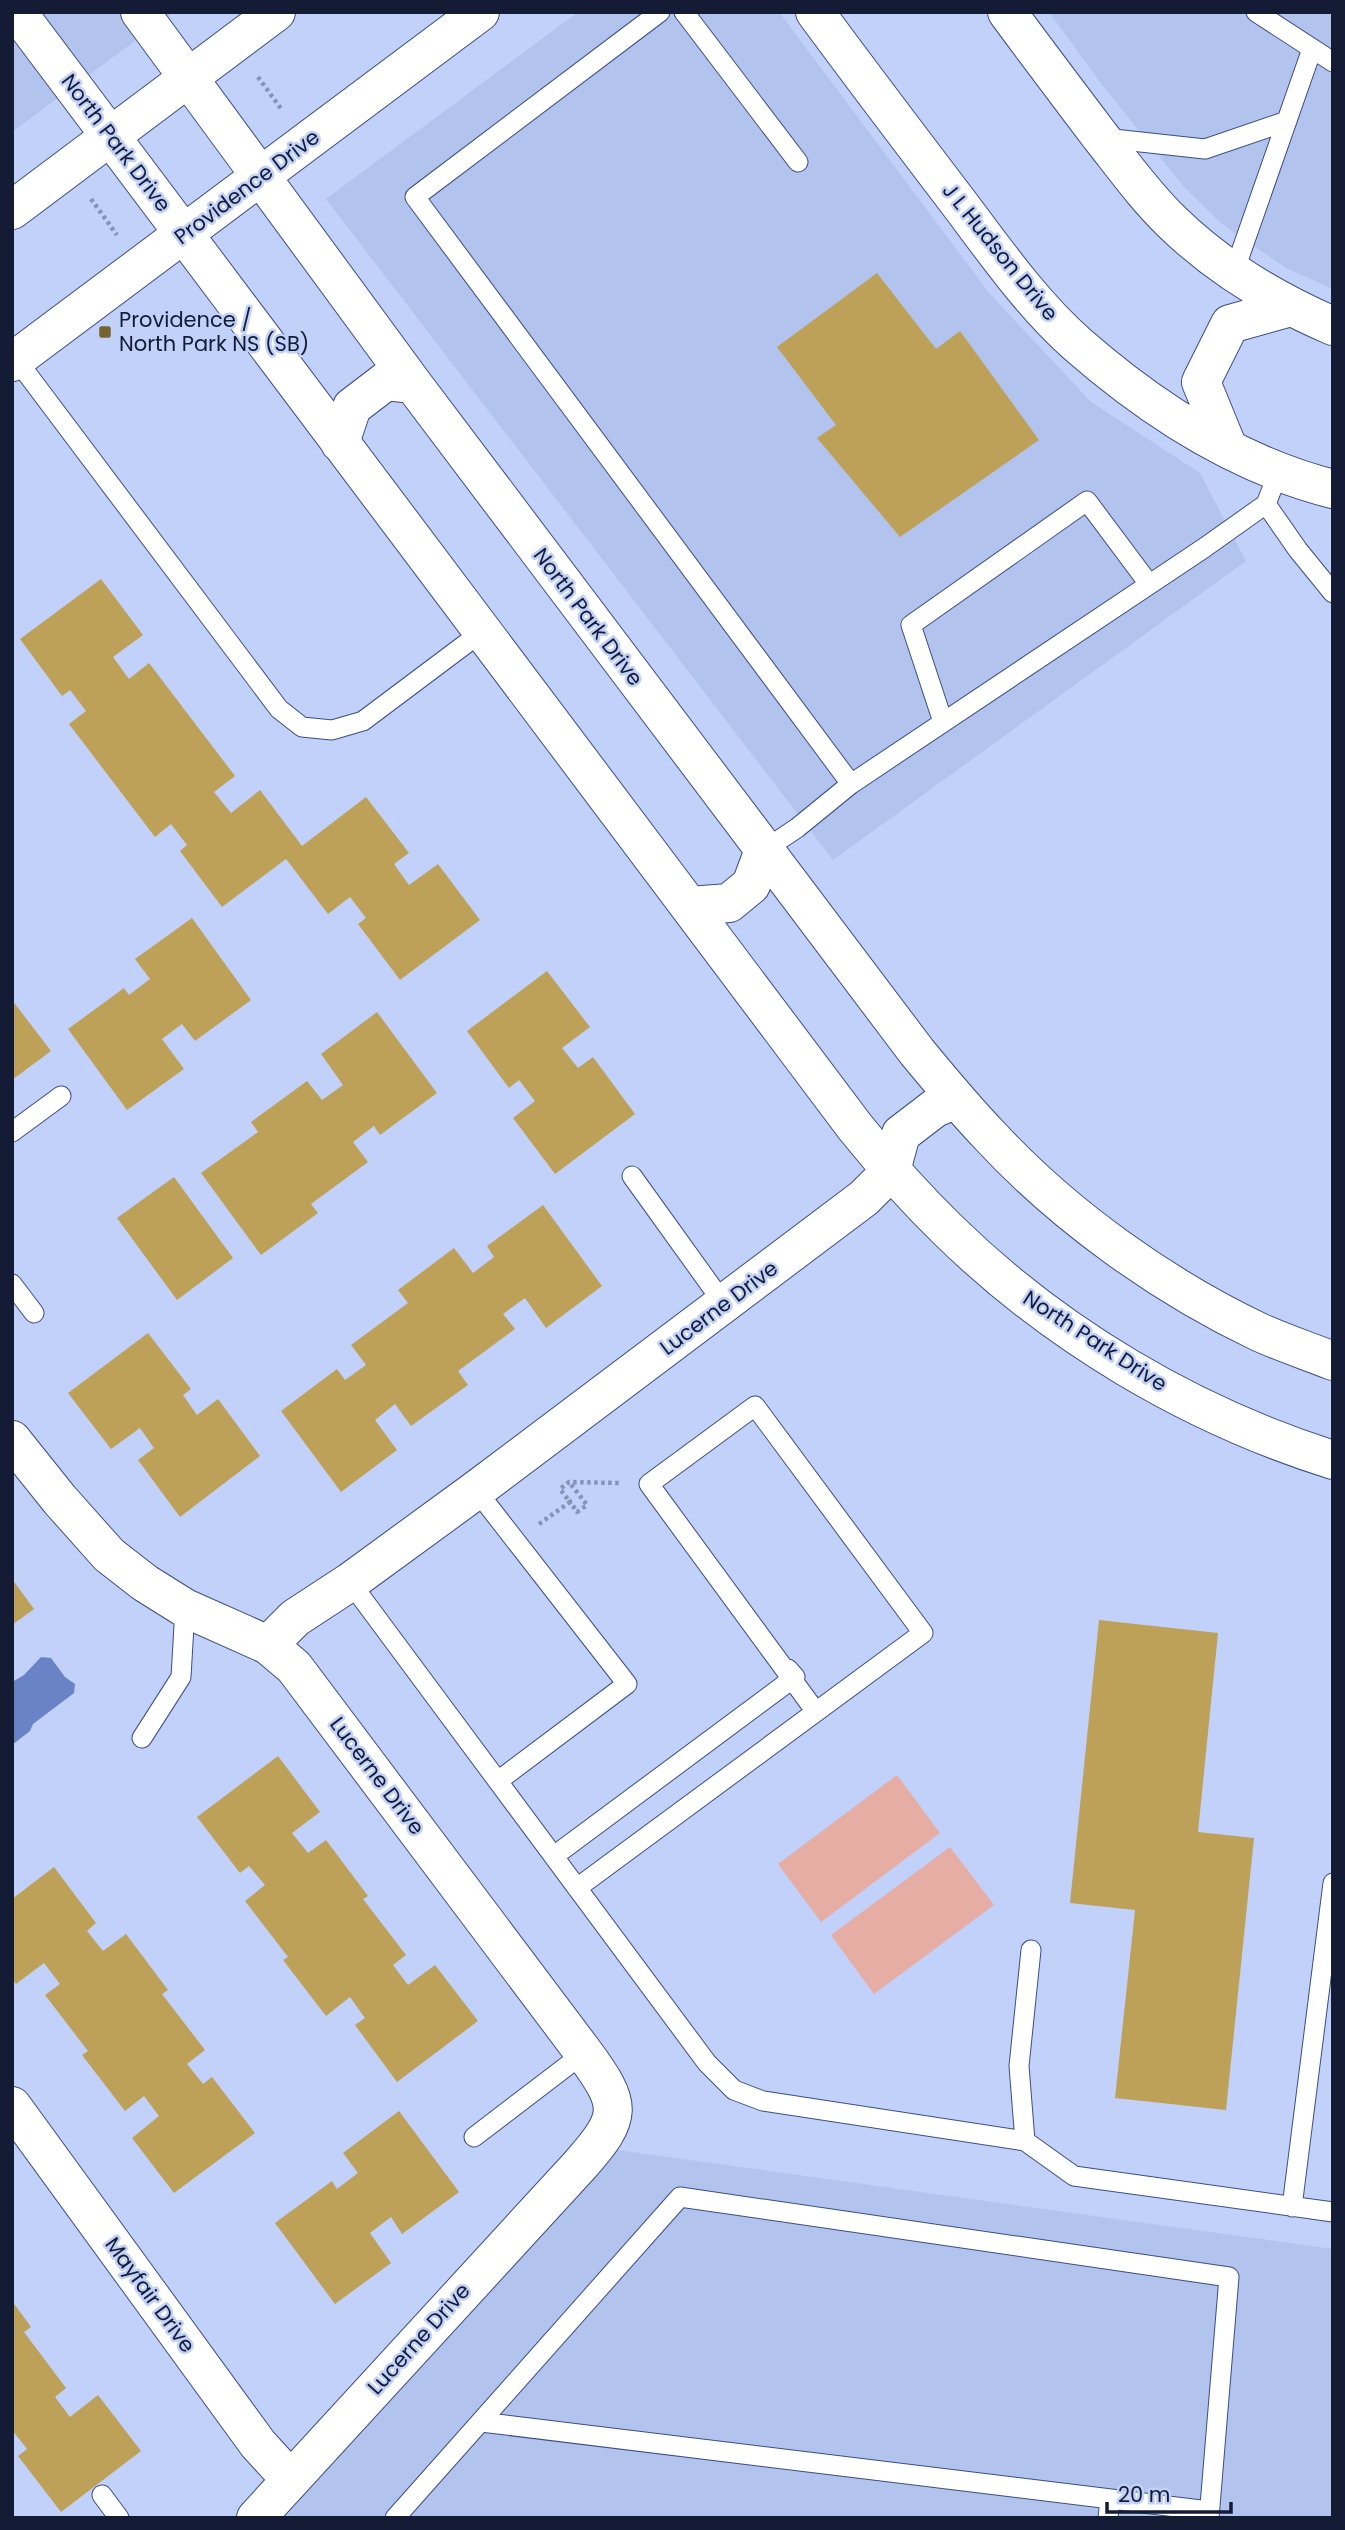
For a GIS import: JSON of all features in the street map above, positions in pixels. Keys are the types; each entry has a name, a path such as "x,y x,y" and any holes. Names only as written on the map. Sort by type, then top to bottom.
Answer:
{"street":[{"name":"North Park Drive","path":"17,12 855,1127 891,1171 948,1231 1071,1331 1148,1379 1227,1421 1333,1460"},
{"name":"North Park Drive","path":"140,12 413,384 917,1052 956,1099 991,1138 1038,1183 1110,1242 1190,1296 1260,1332 1333,1361"},
{"path":"12,210 276,12"},
{"name":"Providence Drive","path":"14,360 480,12"},
{"name":"J L Hudson Drive","path":"815,12 1003,261 1076,342 1124,383 1175,419 1228,447 1273,487 1333,489"},
{"path":"1007,12 1143,191 1172,222 1197,245 1234,272 1291,307 1332,323"},
{"path":"1228,447 1201,382 1230,324 1291,307"},
{"path":"340,443 352,407 386,381 413,384"},
{"path":"689,906 729,903 751,886 764,849"},
{"path":"891,1171 901,1134 927,1114 956,1099"},
{"name":"Lucerne Drive","path":"256,2518 599,2143 611,2123 614,2106 606,2083 315,1692 294,1667 268,1645 295,1618 350,1582 477,1490 864,1198 891,1171"},
{"path":"12,1440 109,1555 145,1583 186,1608 268,1645"},
{"name":"Mayfair Drive","path":"12,2106 258,2444 291,2480"}],"lane":[{"path":"660,12 415,197 851,784"},
{"path":"684,12 798,162"},
{"path":"1256,12 1333,62"},
{"path":"1234,272 1312,49"},
{"path":"1102,138 1205,149 1287,121"},
{"path":"14,360 279,709 302,727 332,730 363,721 483,631"},
{"path":"764,849 797,828 851,784 1149,584 1273,487 1298,550 1333,593"},
{"path":"943,722 911,625 1087,501 1149,584"},
{"path":"12,1132 61,1096"},
{"path":"632,1176 724,1304"},
{"path":"12,1284 34,1313"},
{"path":"755,1406 923,1633 818,1710 650,1484 755,1406"},
{"path":"577,1888 923,1633 755,1406 650,1484"},
{"path":"650,1484 816,1712"},
{"path":"477,1490 627,1684 498,1781"},
{"path":"350,1582 707,2063 734,2090 763,2101 1025,2141 1074,2176 1333,2212"},
{"path":"142,1738 181,1677 186,1608"},
{"path":"554,1856 794,1677"},
{"path":"1292,2207 1333,1883"},
{"path":"1025,2141 1019,2066 1031,1950"},
{"path":"474,2137 584,2053"},
{"path":"395,2518 680,2197 1229,2277 1209,2514 1109,2508 481,2422"},
{"path":"102,2495 119,2518"}],"path":[{"path":"256,75 284,113"},
{"path":"85,190 123,243"},
{"path":"569,1482 587,1505 577,1512 560,1489 569,1482 650,1484"},
{"path":"516,1540 570,1502 560,1489 569,1482"}],"shaded area":[{"path":"12,12 174,12 12,132"},
{"path":"578,12 779,12 990,294 1091,402 1200,473 1246,561 833,860 326,199"},
{"path":"1049,12 1333,12 1333,289 1286,268 1222,224 1184,187 1100,82"},
{"path":"41,1657 51,1658 65,1677 75,1684 74,1693 33,1724 30,1731 12,1745 12,1682 24,1675"},
{"path":"897,1775 940,1833 821,1922 778,1864"},
{"path":"950,1847 994,1905 874,1994 831,1935"},
{"path":"617,2150 1333,2249 1333,2518 279,2518"}],"building":[{"path":"877,273 936,349 960,331 1039,440 900,537 817,438 836,425 777,347"},
{"path":"101,579 143,635 113,657 129,679 149,663 235,776 214,792 231,813 260,790 302,846 366,797 409,853 394,864 409,885 438,864 480,920 400,980 358,924 366,918 350,897 328,914 286,859 222,907 180,851 187,845 171,824 155,837 69,724 86,711 70,690 62,696 20,639"},
{"path":"192,918 251,1000 195,1041 182,1024 162,1039 184,1069 127,1110 68,1029 124,988 129,995 150,979 135,959"},
{"path":"547,971 590,1027 562,1048 578,1068 593,1057 635,1114 555,1174 513,1118 535,1101 519,1080 509,1088 467,1031"},
{"path":"12,1000 51,1051 12,1080"},
{"path":"377,1012 437,1093 380,1135 374,1126 353,1142 368,1162 311,1204 318,1213 261,1255 201,1173 258,1132 251,1122 307,1081 322,1100 343,1085 321,1054"},
{"path":"174,1177 233,1258 177,1300 117,1218"},
{"path":"543,1205 602,1286 546,1328 525,1298 503,1314 515,1329 458,1371 468,1385 411,1426 395,1404 375,1420 397,1450 341,1492 281,1411 337,1369 345,1380 366,1365 351,1345 408,1303 398,1290 454,1248 473,1273 494,1257 487,1246"},
{"path":"148,1333 191,1389 183,1395 197,1415 218,1399 260,1456 180,1517 138,1460 154,1448 140,1428 111,1449 68,1393"},
{"path":"12,1579 34,1609 12,1625"},
{"path":"1099,1620 1218,1633 1198,1832 1254,1838 1226,2110 1115,2098 1135,1910 1070,1903"},
{"path":"278,1756 320,1812 292,1833 308,1853 326,1840 368,1896 363,1899 406,1955 393,1965 408,1985 435,1965 478,2021 397,2082 355,2025 365,2018 350,1997 326,2016 283,1960 288,1957 245,1901 265,1885 249,1866 240,1873 197,1817"},
{"path":"54,1867 96,1923 87,1931 103,1951 126,1934 168,1990 162,1994 205,2050 187,2064 203,2084 212,2077 255,2133 174,2193 132,2138 159,2116 144,2096 125,2111 82,2055 88,2051 45,1995 60,1984 44,1963 16,1984 12,1979 12,1899"},
{"path":"399,2111 459,2192 402,2234 391,2217 370,2233 391,2263 335,2304 275,2223 332,2181 337,2189 358,2173 343,2153"},
{"path":"12,2301 31,2327 24,2332 66,2388 55,2397 70,2417 98,2395 141,2451 61,2512 18,2456 27,2449 12,2430"}],"place":[{"name":"Providence / North Park NS (SB)","path":"105,332"}]}
